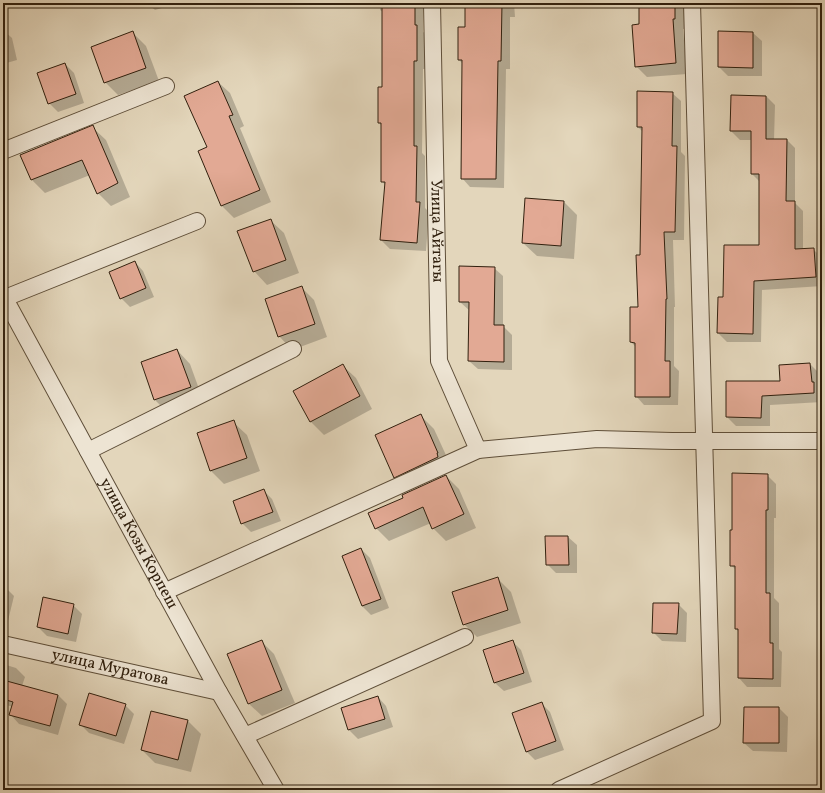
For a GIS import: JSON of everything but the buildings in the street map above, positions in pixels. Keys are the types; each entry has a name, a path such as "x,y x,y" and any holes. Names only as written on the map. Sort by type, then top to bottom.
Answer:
{"street":[{"name":"Улица Айтагы","path":"432,3 439,361 478,450"},
{"path":"559,790 712,721 692,3"},
{"path":"3,151 166,86"},
{"path":"4,297 196,221"},
{"name":"улица Козы Корпеш","path":"4,297 9,319 88,452 219,692 276,790"},
{"path":"88,452 293,350"},
{"path":"164,592 478,450 597,439 672,442 822,441"},
{"path":"244,736 465,637"},
{"name":"улица Муратова","path":"3,644 219,692"}]}
